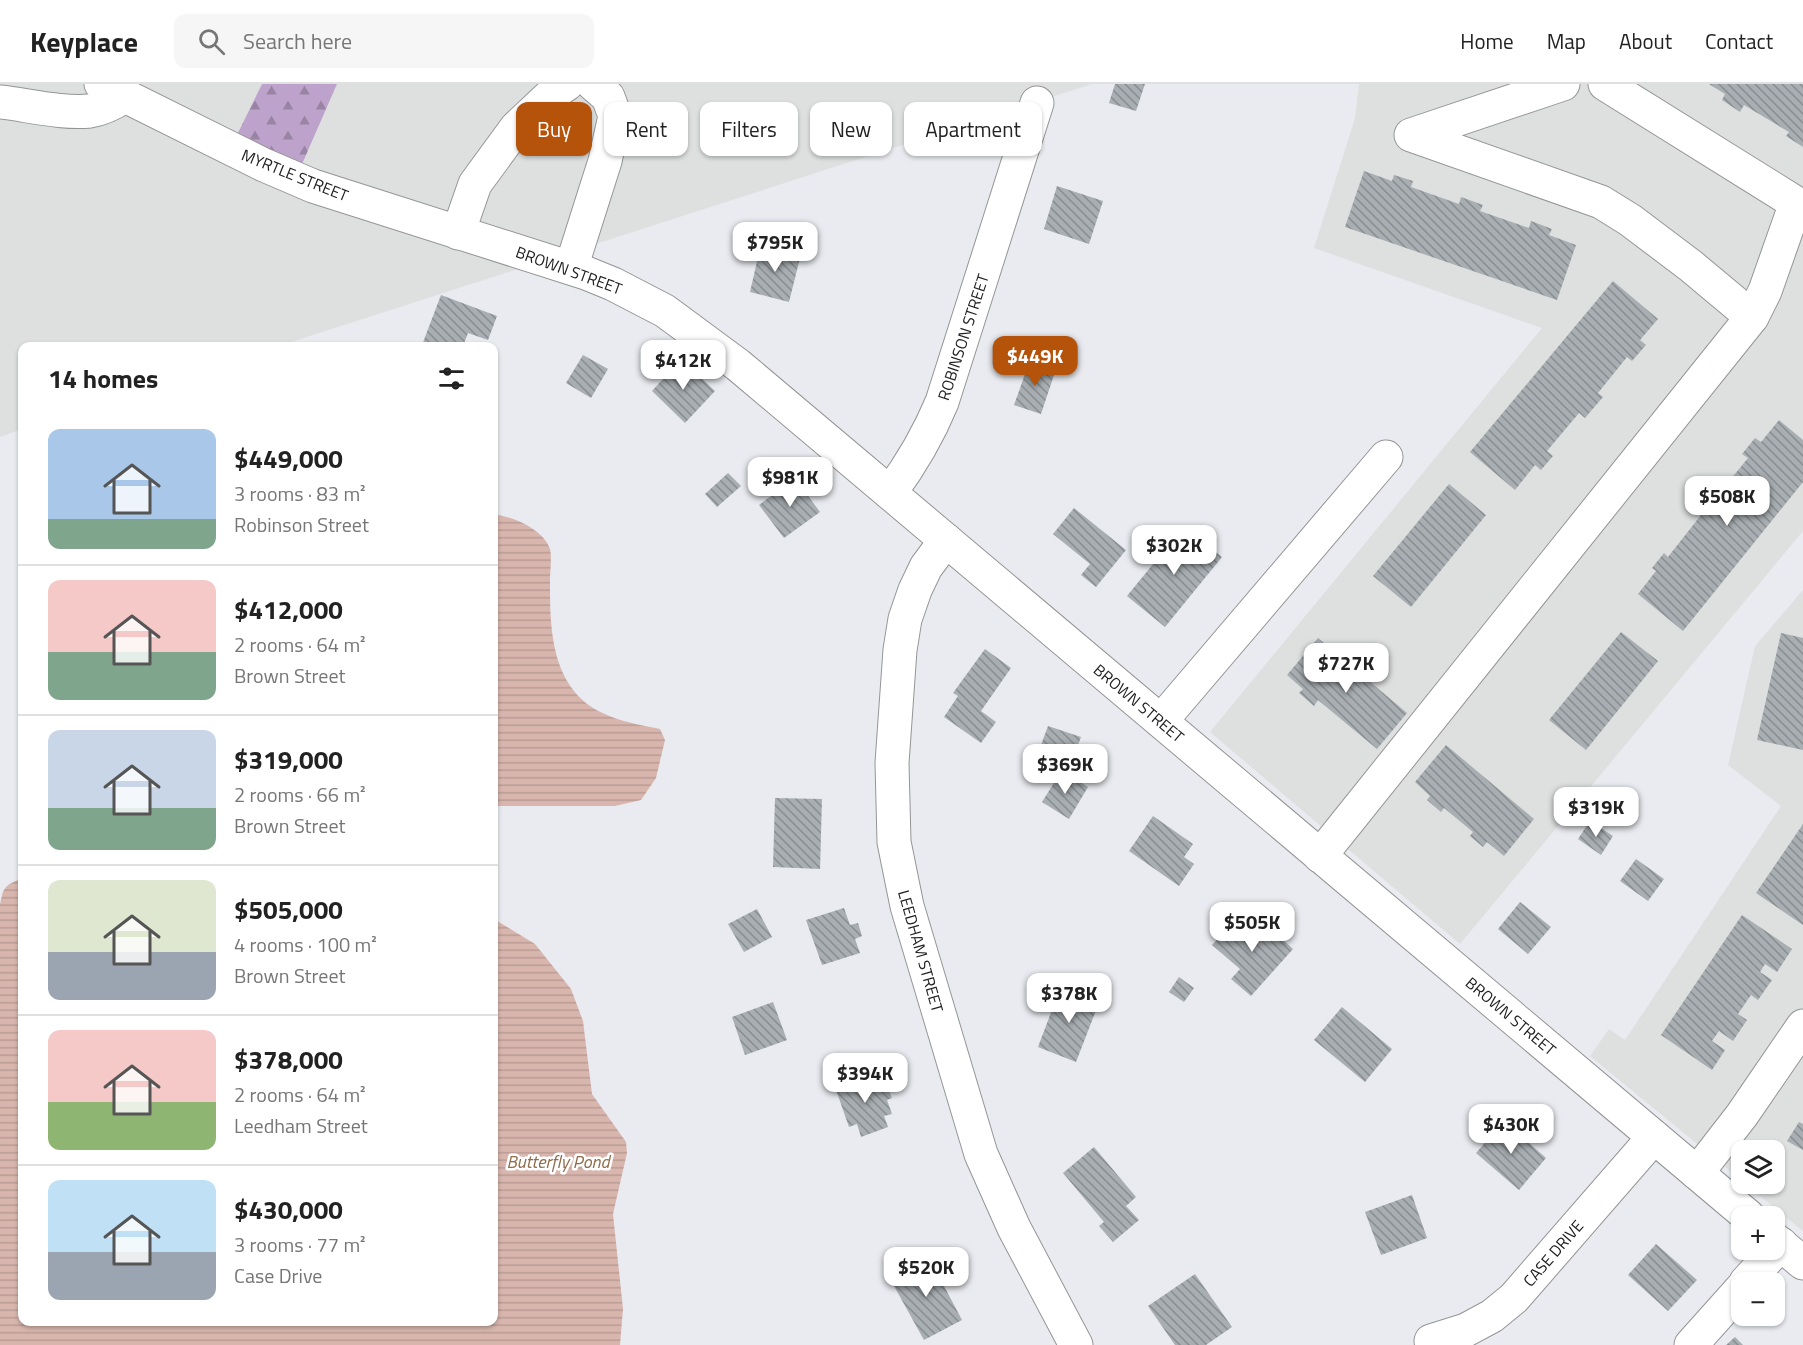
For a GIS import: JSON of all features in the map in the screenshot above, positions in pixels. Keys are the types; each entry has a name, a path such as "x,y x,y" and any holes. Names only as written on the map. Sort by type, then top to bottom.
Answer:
{"street":[{"path":"458,233 475,184 509,137 551,95 567,84"},
{"path":"572,268 605,161 615,116 608,97 593,84"},
{"path":"1563,84 1411,135 1601,202 1630,220 1691,266 1752,317"},
{"path":"1320,856 1752,317 1765,291 1796,203 1605,84"},
{"path":"0,102 71,111 91,111 111,105 113,90"},
{"name":"MYRTLE STREET","path":"113,90 264,165 313,186 497,245"},
{"name":"ROBINSON STREET","path":"890,493 913,461 942,402 1020,156"},
{"name":"BROWN STREET","path":"497,245 572,268 640,297 664,310 738,365 1736,1206"},
{"path":"1161,722 1386,457"},
{"name":"LEEDHAM STREET","path":"946,540 926,567 905,620 900,650 892,763 894,842 907,906 981,1154 1023,1246 1076,1345"},
{"path":"1697,1173 1742,1115 1803,1026"},
{"name":"CASE DRIVE","path":"1431,1341 1466,1330 1492,1316 1514,1298 1654,1137"},
{"path":"1758,1272 1786,1248"},
{"path":"1691,1345 1731,1300"}],"shaded area":[{"path":"0,84 262,84 231,147 296,178 337,84 1092,84 1036,102 904,102 904,145 892,148 892,102 810,102 810,156 869,156 291,342 18,342 18,430 0,437"},
{"path":"1359,84 1803,84 1803,531 1460,944 1210,732 1542,328 1314,248 1355,118"},
{"path":"1803,590 1803,1231 1785,1216 1785,1206 1772,1206 1757,1194 1785,1194 1785,1140 1731,1140 1731,1172 1590,1056 1609,1029 1625,1040 1781,806 1728,765 1755,646"}],"green space":[{"path":"262,84 337,84 296,178 231,147"}],"water":[{"path":"498,516 526,525 547,542 551,561 550,609 553,638 560,666 574,691 592,707 613,718 660,729 665,740 656,778 641,800 615,806 498,806"},
{"name":"Butterfly Pond","path":"18,880 18,1326 498,1326 498,921 535,944 571,989 583,1021 592,1094 626,1142 627,1153 613,1214 623,1309 620,1345 0,1345 0,905 4,889"}],"building":[{"path":"1115,84 1145,84 1136,111 1109,103"},
{"path":"1709,84 1803,84 1803,147 1786,136 1789,132 1744,105 1740,112 1722,100 1725,94"},
{"path":"1364,171 1392,181 1394,175 1413,181 1411,187 1459,204 1461,197 1483,205 1480,211 1529,228 1531,221 1552,229 1549,235 1576,245 1557,300 1345,227"},
{"path":"1057,186 1103,201 1089,244 1044,229"},
{"path":"761,244 801,254 789,302 750,292"},
{"path":"1613,281 1658,319 1640,340 1646,345 1632,361 1627,357 1598,393 1603,397 1585,418 1579,413 1547,451 1553,456 1541,470 1535,465 1515,490 1470,452"},
{"path":"441,295 497,316 488,340 468,333 465,342 423,342"},
{"path":"583,355 608,369 591,398 566,383"},
{"path":"681,359 715,391 685,423 652,391"},
{"path":"1030,360 1056,369 1041,414 1014,405"},
{"path":"1779,420 1803,440 1803,482 1683,631 1638,594 1656,571 1652,568 1664,553 1668,557 1701,515 1695,511 1707,496 1713,501 1748,458 1742,454 1755,438 1761,442"},
{"path":"728,473 741,486 717,507 705,494"},
{"path":"795,478 820,512 784,538 759,505"},
{"path":"1449,484 1486,515 1411,607 1373,576"},
{"path":"1074,508 1126,550 1096,587 1081,575 1090,564 1053,534"},
{"path":"1184,526 1222,557 1165,627 1127,596"},
{"path":"1621,632 1658,661 1586,750 1549,720"},
{"path":"1781,633 1803,638 1803,750 1757,740"},
{"path":"1318,638 1407,713 1377,749 1318,700 1314,706 1299,693 1303,689 1287,675"},
{"path":"985,649 1011,668 981,711 996,722 981,743 944,717 958,696 953,693"},
{"path":"1048,726 1081,737 1074,756 1041,745"},
{"path":"1446,745 1534,819 1504,856 1487,842 1483,847 1470,836 1473,832 1444,808 1441,812 1427,800 1430,796 1415,782"},
{"path":"1062,770 1088,787 1069,819 1042,802"},
{"path":"775,798 822,799 820,869 773,867"},
{"path":"1153,816 1193,844 1184,857 1194,864 1179,886 1129,851"},
{"path":"1590,821 1613,836 1601,855 1578,839"},
{"path":"1803,824 1803,925 1756,893"},
{"path":"1636,859 1664,879 1648,901 1620,881"},
{"path":"1520,902 1551,927 1528,954 1498,929"},
{"path":"844,908 850,925 858,923 862,936 855,939 860,953 822,965 806,920"},
{"path":"757,909 772,937 744,952 728,924"},
{"path":"1239,915 1264,937 1271,929 1293,949 1251,996 1231,979 1240,969 1212,945"},
{"path":"1742,915 1792,949 1777,972 1765,964 1760,972 1772,980 1758,1000 1751,995 1738,1014 1747,1020 1733,1041 1719,1031 1712,1041 1725,1050 1712,1070 1661,1035"},
{"path":"1179,977 1194,988 1184,1002 1169,992"},
{"path":"1061,986 1100,1000 1076,1062 1038,1047"},
{"path":"773,1002 787,1040 745,1055 732,1017"},
{"path":"1342,1007 1392,1049 1365,1082 1314,1040"},
{"path":"877,1072 882,1088 887,1086 892,1098 887,1100 892,1114 884,1116 888,1127 861,1137 857,1124 849,1127 835,1087"},
{"path":"1504,1121 1546,1158 1519,1190 1476,1153"},
{"path":"1799,1122 1803,1124 1803,1150 1787,1141"},
{"path":"1094,1147 1136,1197 1126,1206 1139,1220 1113,1242 1099,1226 1104,1222 1063,1173"},
{"path":"1412,1195 1427,1238 1381,1255 1365,1212"},
{"path":"1656,1244 1697,1280 1668,1311 1628,1275"},
{"path":"928,1256 962,1320 924,1340 889,1277"},
{"path":"1195,1274 1232,1327 1206,1345 1175,1345 1148,1306"},
{"path":"1735,1337 1743,1345 1726,1345"}]}
